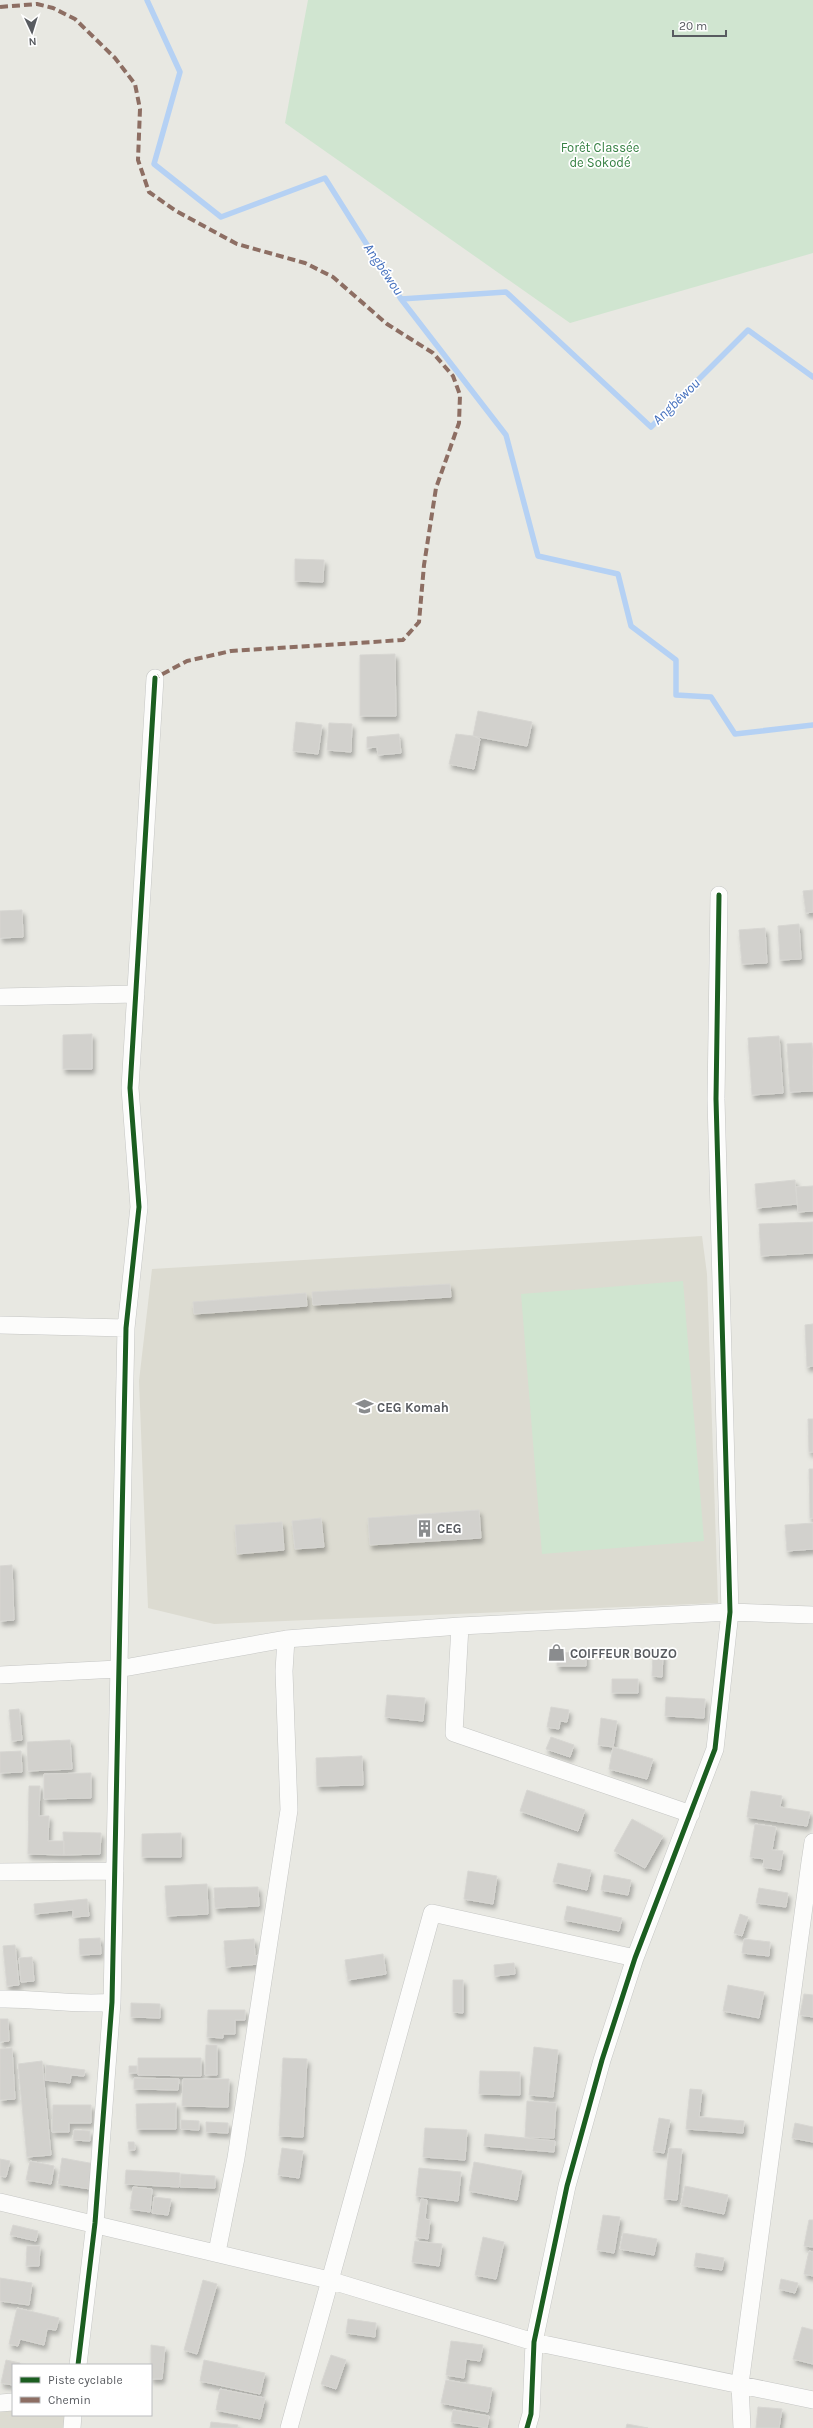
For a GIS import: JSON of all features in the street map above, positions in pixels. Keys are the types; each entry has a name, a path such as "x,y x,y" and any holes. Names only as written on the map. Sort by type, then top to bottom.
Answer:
{"street":[{"path":"78,2364 95,2223 112,2002 126,1328 139,1207 130,1088 155,678"},
{"path":"527,2428 531,2414 534,2342 567,2186 602,2060 635,1958 715,1749 730,1612 716,1099 719,895"},
{"path":"0,997 136,994"},
{"path":"0,1325 126,1328"},
{"path":"0,1675 118,1669 286,1639 460,1626 730,1612 813,1615"},
{"path":"460,1626 454,1733 691,1814"},
{"path":"217,2252 236,2158 289,1810 284,1671 286,1639"},
{"path":"742,2428 740,2384 812,1862 813,1842"},
{"path":"0,1872 115,1871"},
{"path":"289,2428 432,1913 635,1958"},
{"path":"0,1999 30,1998 86,2004 112,2002"},
{"path":"0,2202 95,2223 329,2280 534,2342 813,2400"},
{"path":"0,2403 12,2402"},
{"path":"72,2428 73,2416"}],"shaded area":[{"name":"CEG Komah","path":"702,1236 707,1274 718,1603 214,1624 148,1608 139,1381 152,1269"},
{"path":"0,2411 12,2411 12,2416 66,2416 64,2428 0,2428"}],"green space":[{"name":"Forêt Classée de Sokodé","path":"308,0 813,0 813,253 570,323 285,123"},
{"path":"683,1281 704,1541 542,1554 521,1294"}],"building":[{"path":"295,559 324,560 323,582 295,581"},
{"path":"395,654 396,716 360,716 360,655"},
{"path":"478,711 532,722 527,746 473,736"},
{"path":"296,722 322,725 318,754 293,751"},
{"path":"329,723 352,724 351,752 327,750"},
{"path":"399,734 401,753 378,755 377,747 367,748 367,737"},
{"path":"456,734 473,736 480,739 474,769 449,764"},
{"path":"813,890 813,912 806,913 803,891"},
{"path":"22,910 23,937 0,938 0,911"},
{"path":"799,924 801,959 780,960 778,926"},
{"path":"765,928 767,963 742,964 739,930"},
{"path":"92,1034 92,1069 63,1069 63,1035"},
{"path":"779,1036 783,1093 752,1095 748,1038"},
{"path":"812,1043 813,1091 790,1092 787,1044"},
{"path":"795,1180 797,1204 757,1208 755,1184"},
{"path":"813,1186 813,1211 798,1212 796,1187"},
{"path":"813,1222 813,1253 761,1256 759,1224"},
{"path":"450,1284 451,1297 313,1305 312,1292"},
{"path":"306,1293 307,1306 194,1314 193,1302"},
{"path":"813,1324 813,1366 807,1367 805,1325"},
{"path":"808,1419 813,1419 813,1452 809,1452"},
{"path":"809,1469 813,1469 813,1518 810,1518"},
{"name":"CEG","path":"479,1510 481,1538 370,1545 368,1518"},
{"path":"321,1518 324,1547 295,1549 292,1521"},
{"path":"282,1522 284,1550 237,1554 235,1525"},
{"path":"813,1523 813,1549 787,1551 785,1525"},
{"path":"12,1565 14,1620 0,1621 0,1566"},
{"path":"586,1652 586,1666 557,1666 557,1653"},
{"path":"653,1653 663,1654 662,1677 652,1676"},
{"path":"612,1679 638,1679 638,1693 612,1693"},
{"path":"387,1695 425,1698 423,1721 385,1717"},
{"path":"666,1697 705,1699 704,1718 665,1716"},
{"path":"551,1707 569,1710 567,1722 560,1721 559,1729 547,1727"},
{"path":"19,1709 22,1740 12,1741 9,1710"},
{"path":"601,1718 617,1721 613,1747 598,1745"},
{"path":"551,1737 574,1745 570,1757 546,1749"},
{"path":"70,1740 72,1769 28,1771 27,1742"},
{"path":"613,1747 653,1759 647,1779 609,1769"},
{"path":"21,1751 22,1772 0,1773 0,1752"},
{"path":"362,1756 363,1785 317,1786 316,1758"},
{"path":"91,1773 91,1798 44,1799 44,1774"},
{"path":"29,1786 40,1786 39,1816 49,1816 48,1841 64,1841 64,1855 28,1854"},
{"path":"527,1790 585,1810 578,1831 520,1811"},
{"path":"751,1791 782,1796 780,1807 810,1812 807,1826 747,1817"},
{"path":"632,1819 663,1836 645,1868 614,1851"},
{"path":"755,1824 776,1827 772,1850 783,1851 780,1870 763,1867 764,1859 750,1857"},
{"path":"63,1832 101,1833 100,1854 64,1855"},
{"path":"181,1833 181,1857 142,1857 142,1834"},
{"path":"558,1863 591,1870 587,1890 553,1882"},
{"path":"468,1871 497,1876 493,1904 464,1899"},
{"path":"604,1875 631,1880 628,1895 601,1890"},
{"path":"207,1884 208,1914 167,1916 165,1886"},
{"path":"258,1887 259,1906 215,1908 214,1888"},
{"path":"759,1888 788,1893 786,1907 756,1903"},
{"path":"87,1899 89,1916 73,1917 73,1910 35,1914 34,1904"},
{"path":"567,1906 622,1918 619,1931 564,1920"},
{"path":"740,1914 748,1917 742,1936 734,1933"},
{"path":"100,1938 101,1954 80,1955 79,1939"},
{"path":"254,1939 255,1956 258,1955 259,1964 226,1967 224,1941"},
{"path":"744,1939 770,1942 769,1956 742,1953"},
{"path":"15,1945 19,1985 7,1986 3,1946"},
{"path":"383,1954 386,1974 348,1980 345,1960"},
{"path":"32,1957 34,1981 21,1982 19,1958"},
{"path":"514,1963 515,1974 495,1976 494,1965"},
{"path":"453,1980 463,1980 463,2013 453,2012"},
{"path":"728,1985 764,1992 759,2018 723,2011"},
{"path":"804,1994 813,1995 813,2017 800,2015"},
{"path":"131,2003 160,2004 160,2018 131,2017"},
{"path":"208,2010 245,2010 245,2020 235,2020 235,2034 223,2034 223,2038 207,2037"},
{"path":"0,2019 8,2019 9,2041 0,2042"},
{"path":"206,2045 217,2045 217,2075 205,2075"},
{"path":"534,2047 558,2050 553,2097 529,2095"},
{"path":"12,2048 15,2099 0,2100 0,2049"},
{"path":"138,2058 201,2058 201,2076 138,2075"},
{"path":"283,2058 307,2059 303,2137 279,2136"},
{"path":"42,2061 51,2155 27,2157 18,2064"},
{"path":"46,2065 85,2070 84,2076 71,2075 70,2083 45,2080"},
{"path":"129,2066 137,2066 137,2073 129,2073"},
{"path":"480,2071 520,2072 520,2095 479,2094"},
{"path":"134,2078 179,2079 178,2090 134,2089"},
{"path":"183,2079 229,2079 228,2107 182,2106"},
{"path":"690,2089 702,2090 699,2117 744,2121 743,2133 686,2129"},
{"path":"527,2101 556,2103 554,2138 525,2137"},
{"path":"176,2103 176,2129 137,2129 136,2104"},
{"path":"53,2105 91,2105 91,2123 69,2123 69,2132 52,2132"},
{"path":"659,2118 670,2120 664,2153 653,2151"},
{"path":"181,2120 199,2121 199,2130 181,2129"},
{"path":"206,2122 228,2123 228,2133 206,2132"},
{"path":"795,2123 813,2127 813,2142 792,2138"},
{"path":"425,2128 467,2130 465,2160 423,2157"},
{"path":"74,2130 90,2131 90,2141 73,2140"},
{"path":"485,2134 555,2141 554,2152 484,2146"},
{"path":"128,2142 134,2142 135,2150 129,2150"},
{"path":"282,2148 303,2151 299,2178 278,2175"},
{"path":"669,2148 682,2149 677,2200 664,2199"},
{"path":"62,2158 95,2164 90,2189 58,2184"},
{"path":"0,2159 10,2161 6,2177 0,2176"},
{"path":"30,2161 54,2166 51,2184 26,2180"},
{"path":"474,2162 522,2171 517,2200 469,2191"},
{"path":"419,2168 461,2172 458,2201 416,2196"},
{"path":"126,2170 180,2173 179,2187 125,2184"},
{"path":"181,2174 215,2176 215,2188 180,2187"},
{"path":"685,2186 728,2195 724,2214 681,2205"},
{"path":"133,2187 152,2189 150,2212 130,2209"},
{"path":"154,2197 171,2199 168,2215 152,2213"},
{"path":"421,2199 427,2200 425,2219 430,2220 428,2239 416,2237"},
{"path":"603,2215 620,2217 614,2253 597,2250"},
{"path":"809,2220 813,2220 813,2247 804,2246"},
{"path":"13,2225 38,2231 36,2241 10,2235"},
{"path":"623,2233 657,2239 654,2255 620,2249"},
{"path":"483,2237 504,2242 496,2279 475,2275"},
{"path":"415,2241 442,2244 439,2266 412,2262"},
{"path":"27,2246 40,2246 39,2266 26,2266"},
{"path":"809,2251 813,2252 813,2276 804,2274"},
{"path":"696,2253 724,2258 722,2270 694,2266"},
{"path":"0,2278 32,2283 29,2305 0,2301"},
{"path":"781,2279 798,2283 795,2293 779,2289"},
{"path":"203,2280 217,2284 197,2354 184,2350"},
{"path":"17,2308 59,2318 56,2330 47,2329 44,2345 20,2339 18,2346 9,2344"},
{"path":"348,2319 376,2323 375,2337 346,2333"},
{"path":"802,2327 813,2330 813,2364 793,2359"},
{"path":"451,2341 483,2345 480,2361 466,2359 464,2378 446,2375"},
{"path":"151,2345 165,2347 162,2379 152,2379"},
{"path":"331,2355 346,2360 336,2389 321,2384"},
{"path":"6,2360 20,2363 12,2364 12,2385 1,2383"},
{"path":"204,2360 265,2373 260,2394 200,2381"},
{"path":"446,2380 492,2388 488,2412 441,2403"},
{"path":"220,2389 265,2398 260,2419 216,2410"},
{"path":"758,2407 782,2409 779,2428 756,2428"},
{"path":"453,2410 489,2416 487,2428 451,2422"},
{"path":"211,2422 238,2425 237,2428 210,2428"},
{"path":"627,2424 648,2428 626,2428"}],"waterway":[{"name":"Angbéwou","path":"147,0 180,72 154,164 221,217 325,178 401,299 506,292 651,427 748,330 813,377"},
{"path":"401,299 506,435 538,556 618,574 631,626 676,660 676,695 711,697 735,734 813,725"}],"marked path":[{"path":"0,7 37,4 53,8 75,19 115,58 135,84 140,109 138,160 149,192 176,211 237,244 305,263 333,277 387,324 433,353 453,376 460,395 459,423 436,488 424,565 419,622 403,640 231,651 187,661 155,678"}],"cycle path":[{"path":"78,2364 95,2223 112,2002 126,1328 139,1207 130,1088 155,678"},
{"path":"527,2428 531,2414 534,2342 567,2186 602,2060 635,1958 715,1749 730,1612 716,1099 719,895"}],"place":[{"name":"CEG Komah","path":"364,1407"},
{"name":"CEG","path":"424,1528"},
{"name":"COIFFEUR BOUZO","path":"557,1653"}]}
